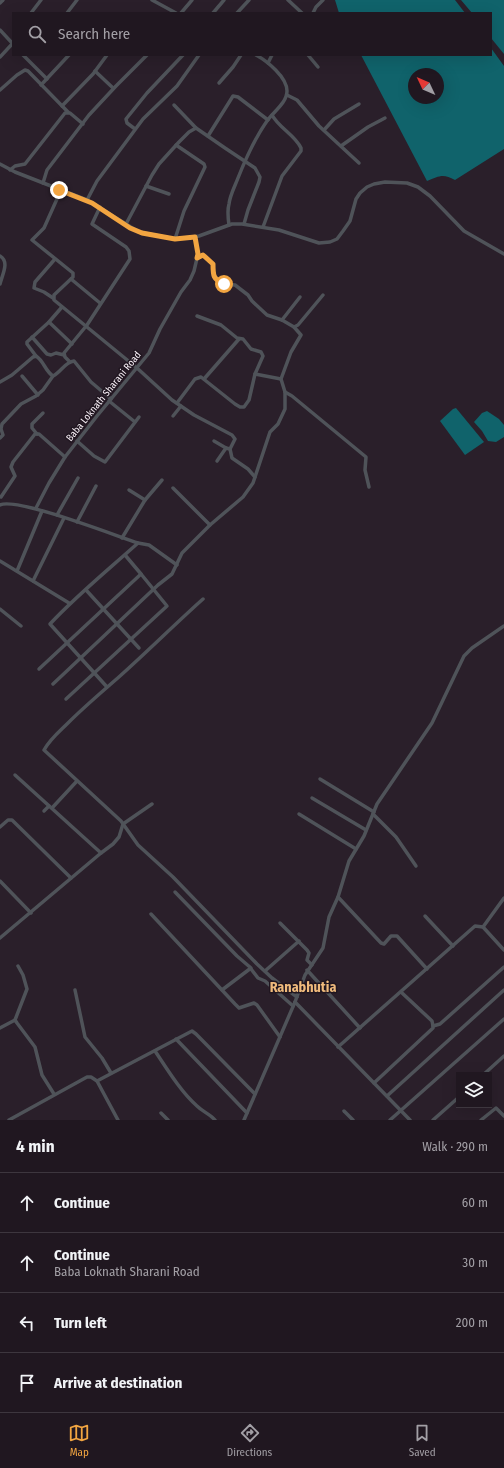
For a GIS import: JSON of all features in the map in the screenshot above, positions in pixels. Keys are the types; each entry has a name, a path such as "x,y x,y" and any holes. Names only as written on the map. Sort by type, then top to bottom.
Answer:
{"street":[{"path":"0,3 3,0"},
{"path":"32,12 41,0"},
{"path":"68,12 77,0"},
{"path":"154,0 174,12"},
{"path":"182,12 192,0"},
{"path":"214,12 224,0"},
{"path":"238,12 249,0"},
{"path":"288,0 301,12"},
{"path":"314,12 323,0"},
{"path":"0,30 12,42"},
{"path":"0,57 12,44"},
{"path":"41,85 68,56"},
{"path":"62,106 95,71 106,56"},
{"path":"42,183 47,170 83,124 113,88 146,56"},
{"path":"135,129 127,123 126,119 147,93 181,56"},
{"path":"87,200 97,181 135,129 146,115 177,86 199,56"},
{"path":"219,83 240,56"},
{"path":"229,225 228,215 230,200 245,161 255,140 268,120 282,103 286,95 287,89 285,84 268,63 258,56"},
{"path":"268,63 272,56"},
{"path":"309,56 318,67"},
{"path":"28,57 47,79"},
{"path":"0,90 17,75 25,70 28,71 68,112 83,124"},
{"path":"95,71 113,88"},
{"path":"286,95 297,100 324,130 359,163"},
{"path":"208,136 233,96 238,97 268,120"},
{"path":"324,130 334,119 359,104"},
{"path":"174,105 196,128 255,168 260,176 244,224"},
{"path":"10,170 15,166 25,164 62,117 68,112"},
{"path":"263,227 282,176 301,151 301,148 296,140 277,123 272,115"},
{"path":"342,146 368,127 385,118"},
{"path":"126,224 159,164 189,132 196,128"},
{"path":"175,239 184,211 205,167 204,164 176,145"},
{"path":"0,164 10,170 87,200 142,233 175,239 195,237 229,225 244,224 284,232 315,242 330,242 338,237 347,225 356,199 360,193 374,184 400,182 421,189 436,201 461,229 504,254"},
{"path":"146,186 170,194"},
{"path":"53,298 54,295 71,279 74,273 32,240 44,228 61,190"},
{"path":"64,355 86,326 128,262 130,255 122,243 94,226 92,222 100,207"},
{"name":"Baba Loknath Sharani Road","path":"36,508 65,457 149,353 181,292 190,280 198,254 195,237"},
{"path":"0,256 3,258 5,263 0,282"},
{"path":"53,684 153,589 172,574 182,554 210,525 238,502 253,483 270,432 278,424 285,410 285,392 282,379 291,352 301,335 294,327 282,320 267,315 252,301 248,295 235,285 224,284 214,277 212,273 213,264 205,256 197,258"},
{"path":"55,259 35,282 34,288 53,298 179,404 200,418 232,435 235,439 217,461"},
{"path":"71,279 100,303"},
{"path":"294,327 298,325 323,295"},
{"path":"282,320 300,297"},
{"path":"53,376 27,344 28,340 49,322 62,307"},
{"path":"173,416 195,379 201,377 235,404 242,408 246,406 249,400 255,374 263,356 262,354 251,349 245,341 239,339 221,325 197,316"},
{"path":"49,322 72,344"},
{"path":"32,337 47,354 51,355 56,353 64,355 70,362 74,361 91,382 135,422"},
{"path":"204,379 239,339"},
{"path":"0,382 12,375 30,358 36,356"},
{"path":"0,438 3,435 1,429 2,424 21,404 44,390 53,376 70,362"},
{"path":"255,374 282,379"},
{"path":"22,376 38,394"},
{"path":"285,392 292,396 366,457 366,470 369,487"},
{"path":"43,413 32,424 32,428 37,434 65,457"},
{"path":"77,441 94,456 105,462 139,417"},
{"path":"4,503 1,496 15,476 11,467 13,462 33,436 37,434"},
{"path":"214,441 228,448 232,458 248,469 255,477"},
{"path":"57,515 78,478"},
{"path":"122,538 145,500 162,480"},
{"path":"77,522 96,486"},
{"path":"174,488 210,525"},
{"path":"129,490 145,500"},
{"path":"0,505 4,503 22,505 57,515 138,544 148,546 177,564"},
{"path":"17,571 42,510"},
{"path":"33,581 64,518"},
{"path":"107,687 50,624 69,603 138,544"},
{"path":"66,699 167,606 125,555"},
{"path":"0,560 69,603"},
{"path":"39,669 141,574"},
{"path":"86,590 139,648"},
{"path":"203,599 57,734 47,744 44,750 123,824 138,845 173,877 264,971 282,987 297,997"},
{"path":"0,609 21,626"},
{"path":"244,1120 297,997 307,970 323,948 329,917 338,896 349,861 375,814 377,804 432,722 464,656 472,648 504,626"},
{"path":"15,775 101,853"},
{"path":"320,779 375,814 400,842 416,866"},
{"path":"44,812 77,781"},
{"path":"312,798 366,830"},
{"path":"0,938 113,844 119,836 123,824 152,804"},
{"path":"299,814 356,849"},
{"path":"0,827 8,820 12,820 71,878"},
{"path":"0,881 31,913"},
{"path":"175,892 251,969 258,978 265,981 294,1004 410,1120"},
{"path":"338,896 381,943 384,944 393,935 397,936 427,969"},
{"path":"483,927 504,898"},
{"path":"151,914 239,1008 251,1002 257,1005 280,1036"},
{"path":"425,916 452,946"},
{"path":"280,923 309,952 307,960 312,965"},
{"path":"338,1047 475,926 483,927 504,950"},
{"path":"264,971 299,941"},
{"path":"0,1028 15,1020 27,989 23,974 18,966"},
{"path":"374,1083 429,1032 433,1026 440,1024 504,967"},
{"path":"222,990 251,969"},
{"path":"307,970 360,1028"},
{"path":"75,990 85,1037 102,1058 111,1073"},
{"path":"387,1096 504,990"},
{"path":"401,992 425,1014 433,1026"},
{"path":"390,1120 504,1019"},
{"path":"15,1020 35,1046 42,1074 54,1094"},
{"path":"97,1081 176,1039 190,1032 194,1032 254,1094"},
{"path":"176,1039 247,1113"},
{"path":"155,1051 197,1106 207,1112 215,1120"},
{"path":"486,1072 504,1056"},
{"path":"9,1120 87,1077 91,1077 97,1081 118,1120"},
{"path":"432,1120 456,1100"},
{"path":"481,1120 496,1108 504,1116"},
{"path":"344,1110 353,1120"},
{"path":"161,1113 168,1120"}],"water":[{"path":"335,0 455,0 464,12 339,12"},
{"path":"461,0 504,0 504,54 492,39 492,12 471,12"},
{"path":"492,49 504,66 504,149 455,180 447,176 427,181 362,56 492,56"},
{"path":"456,408 484,442 465,455 440,421"},
{"path":"487,411 499,419 504,425 504,437 496,442 488,441 474,422 482,413"}],"district":[{"name":"Ranabhutia","path":"303,987"}],"route":[{"path":"59,190 87,200 120,220 130,228 142,233 175,239 195,237 198,254 197,258 203,255 208,258 213,264 212,273 214,277 224,284"}]}
